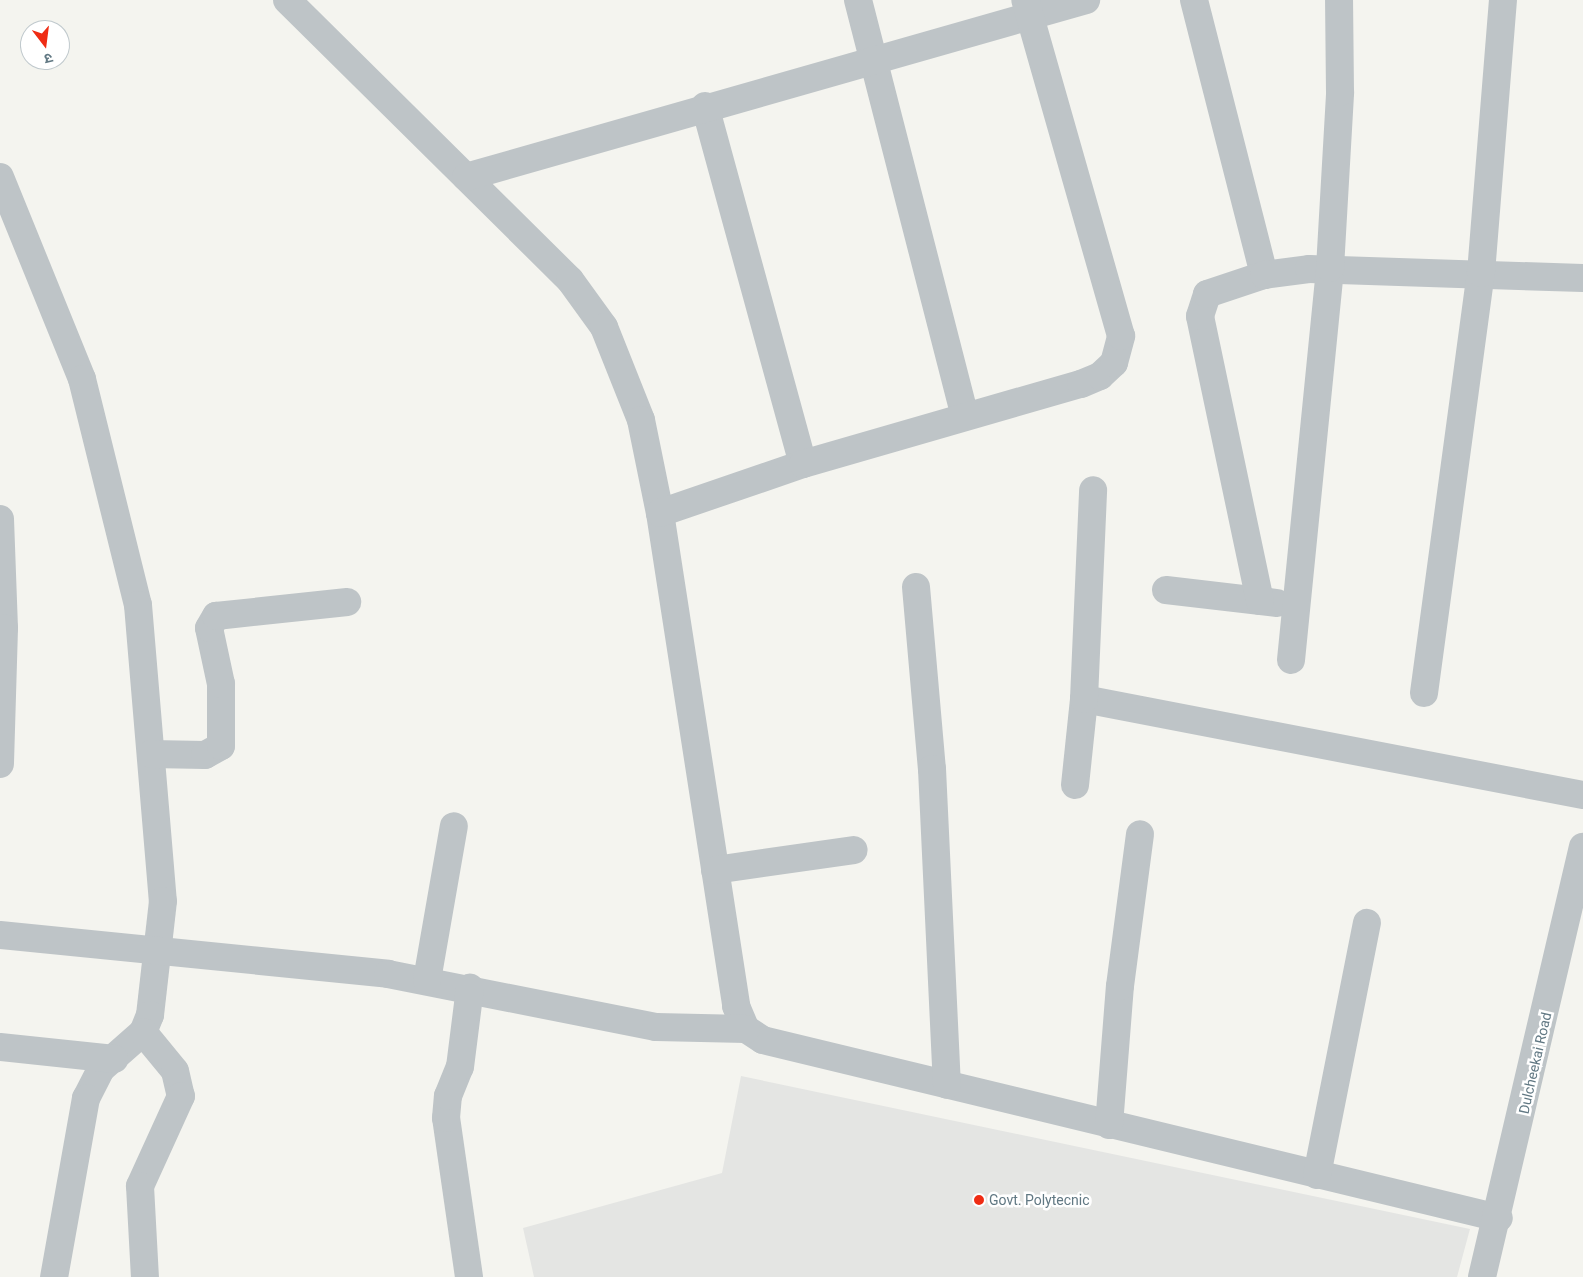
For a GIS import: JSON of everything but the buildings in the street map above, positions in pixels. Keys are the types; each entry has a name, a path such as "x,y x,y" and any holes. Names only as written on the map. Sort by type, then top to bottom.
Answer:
{"street":[{"path":"287,0 570,280 604,327 641,420 660,513 736,1006 746,1029"},
{"path":"858,0 964,416"},
{"path":"466,177 705,106 873,60 1027,7 1086,0"},
{"path":"1194,0 1264,275"},
{"path":"1291,660 1330,268 1340,92 1339,0"},
{"path":"1424,693 1481,273 1503,0"},
{"path":"660,513 804,464 1100,376 1114,363 1119,350 1121,336 1027,7"},
{"path":"705,106 804,464"},
{"path":"0,177 82,379 138,605 163,901 160,948 143,1032 101,1069 86,1098 54,1277"},
{"path":"1260,601 1200,307 1213,291 1264,275 1330,268 1583,278"},
{"path":"1075,785 1084,699 1093,490"},
{"path":"0,519 4,628 0,764"},
{"path":"916,587 933,787 947,1086"},
{"path":"1166,590 1296,606"},
{"path":"151,754 204,755 220,746 221,684 210,628 216,616 347,602"},
{"path":"1084,699 1583,794"},
{"path":"426,980 454,826"},
{"path":"1108,1124 1120,986 1140,834"},
{"name":"Dulcheekai Road","path":"1482,1277 1499,1218 1583,847"},
{"path":"715,870 854,850"},
{"path":"1317,1175 1367,923"},
{"path":"0,935 160,948 426,980 656,1028 746,1029 763,1040 1499,1218"},
{"path":"469,1277 446,1118 448,1096 460,1067 470,988"},
{"path":"143,1032 175,1071 181,1096 140,1186 144,1277"},
{"path":"0,1047 114,1058"}],"shaded area":[{"name":"Govt. Polytecnic","path":"741,1076 1470,1229 1457,1277 534,1277 523,1228 722,1173"}],"place":[{"name":"Govt. Polytecnic","path":"979,1200"}]}
